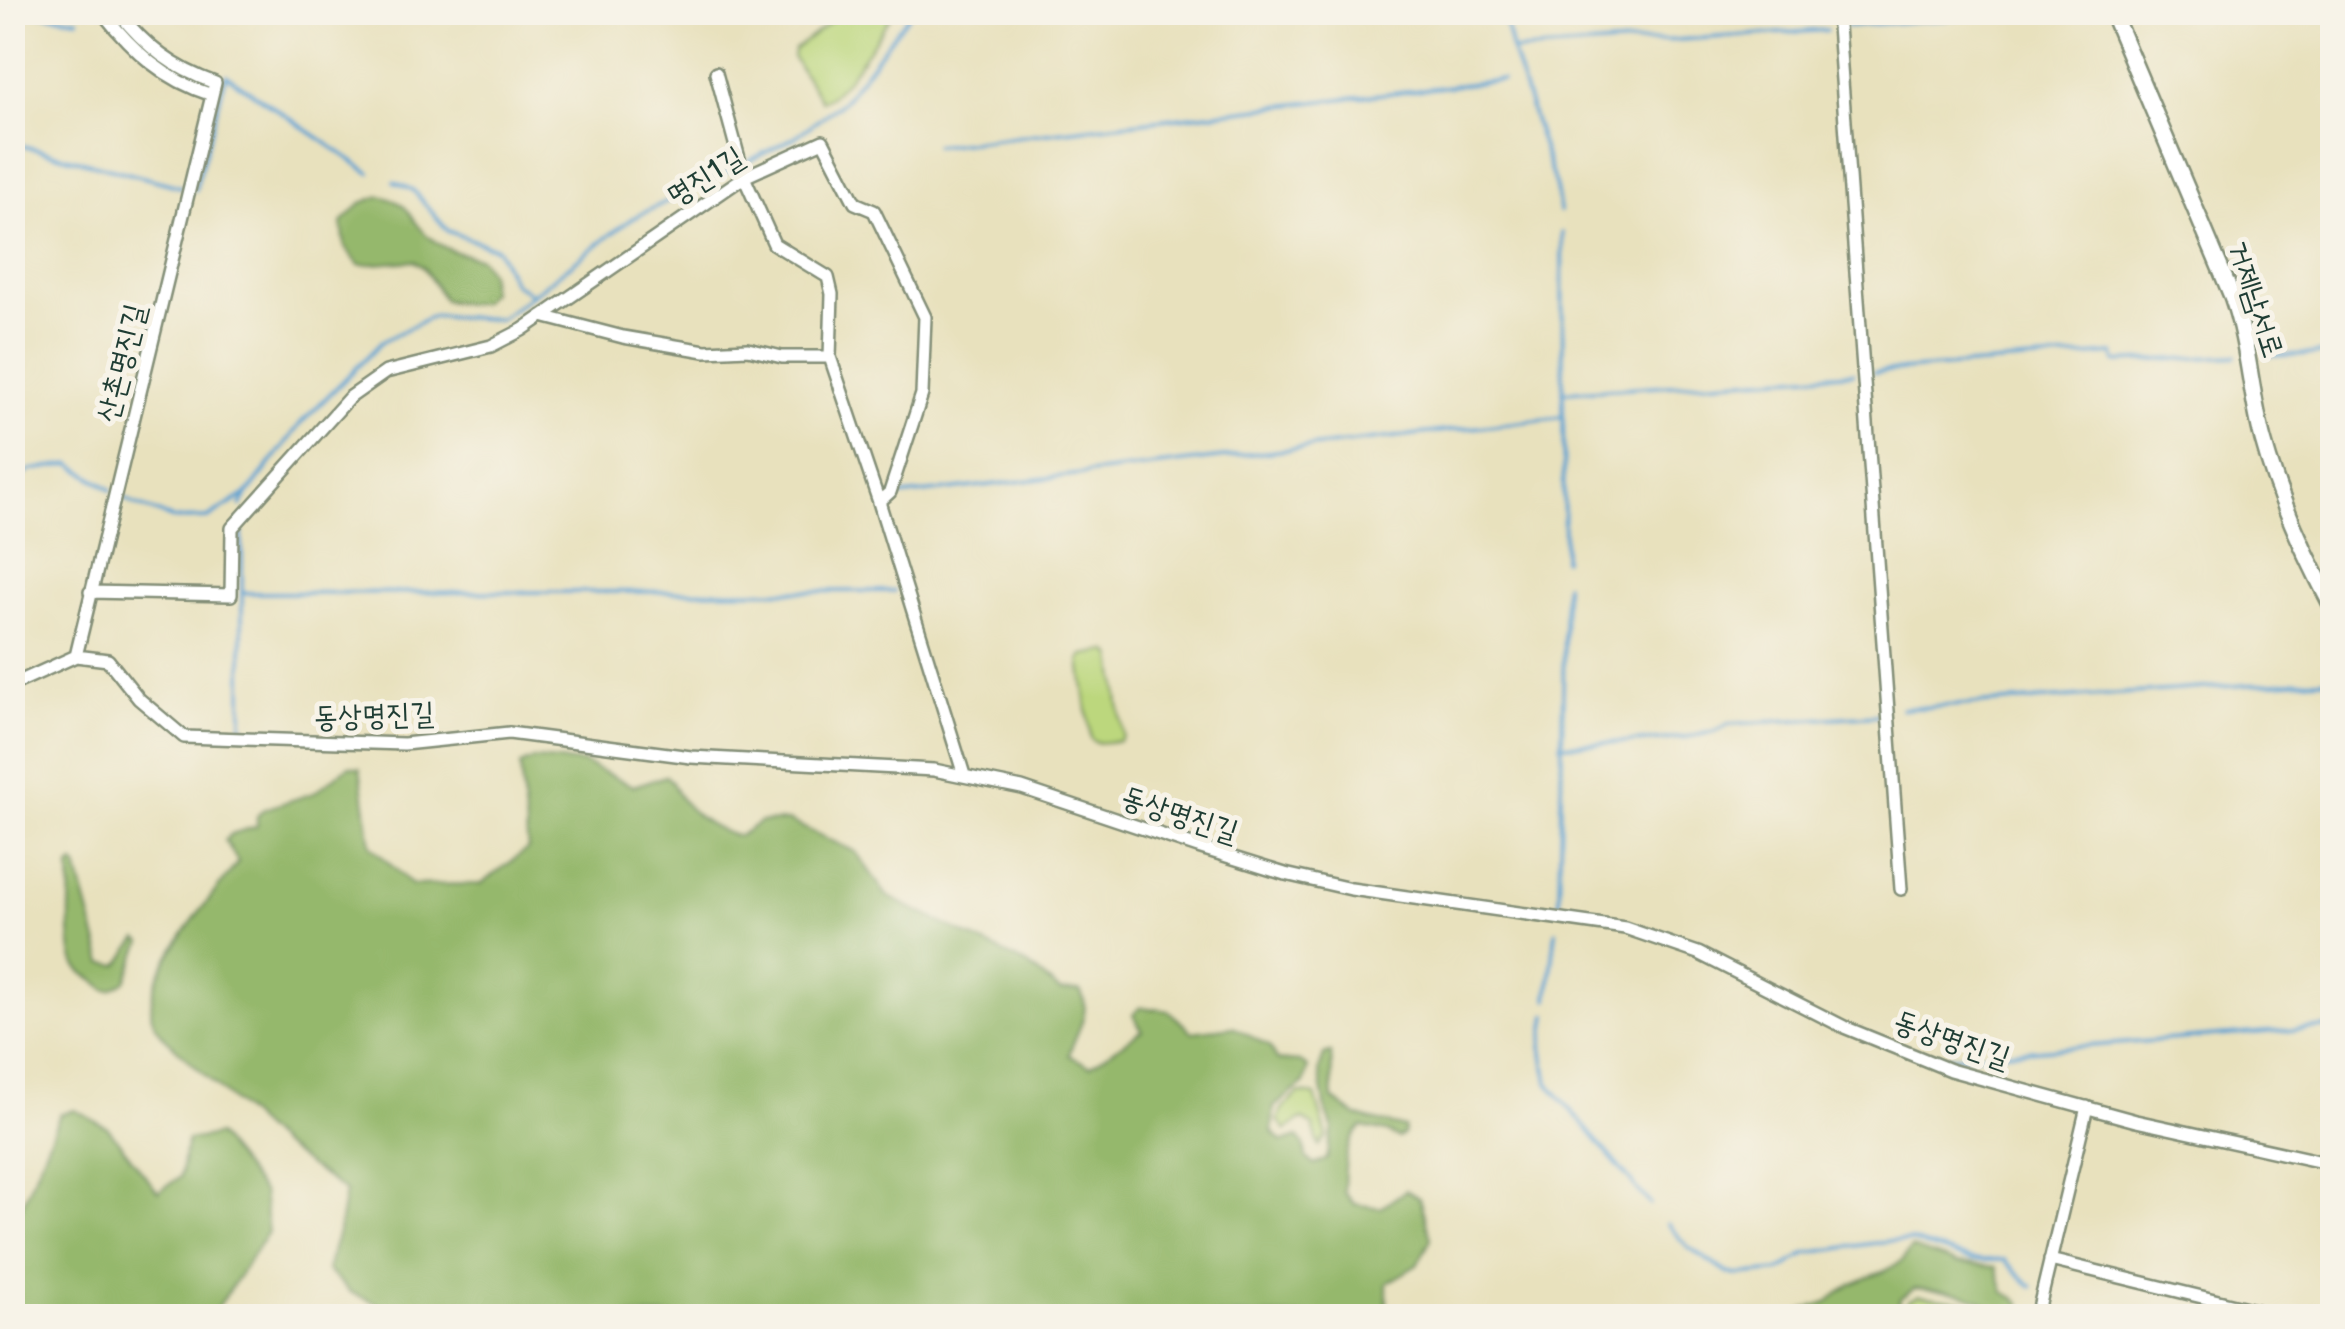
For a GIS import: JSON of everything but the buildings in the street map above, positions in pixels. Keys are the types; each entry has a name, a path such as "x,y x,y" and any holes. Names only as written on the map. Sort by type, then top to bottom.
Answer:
{"main road":[{"name":"거제남서로","path":"2112,12 2232,296 2246,335 2263,439 2332,606"}],"street":[{"path":"102,12 127,44 162,73 214,89"},
{"path":"118,12 149,48 214,89"},
{"path":"1837,12 1900,889"},
{"path":"716,73 744,177 774,244 828,277 832,294 830,358 964,774"},
{"name":"산촌명진길","path":"76,656 214,89"},
{"name":"명진1길","path":"90,592 231,595 232,528 349,398 386,372 490,346 542,316 744,177 824,141 855,202 874,211 925,317 922,394 890,492 879,502"},
{"path":"542,316 623,337 705,351 748,349 782,357 830,358"},
{"path":"12,685 76,656"},
{"name":"동상명진길","path":"76,656 108,660 138,699 184,737 404,744 509,733 692,756 964,774 1022,788 1215,852 1351,890 1646,934 1698,953 1844,1027 1950,1070 2086,1107 2332,1164"},
{"path":"2037,1316 2086,1107"},
{"path":"2050,1260 2280,1316"}],"green space":[{"path":"842,13 893,13 850,75 821,101 793,57 794,50"},
{"path":"380,196 405,207 421,229 440,245 480,258 490,273 490,292 482,302 444,300 424,268 414,261 359,265 345,247 342,223 361,203"},
{"path":"1108,651 1113,656 1123,736 1119,741 1096,743 1091,739 1080,660 1083,655"},
{"path":"534,759 584,763 633,786 666,776 690,809 722,831 739,836 760,822 789,821 856,852 887,896 1028,965 1060,991 1080,991 1084,1015 1069,1055 1090,1066 1142,1030 1133,1015 1140,1007 1169,1011 1192,1032 1233,1027 1269,1046 1277,1060 1300,1062 1308,1067 1304,1083 1274,1107 1272,1132 1283,1142 1298,1137 1304,1144 1306,1158 1314,1165 1327,1159 1333,1128 1319,1070 1324,1055 1331,1052 1333,1099 1356,1116 1405,1128 1398,1138 1362,1127 1348,1149 1344,1192 1354,1204 1381,1208 1406,1190 1419,1198 1431,1239 1417,1265 1387,1283 1387,1316 404,1316 350,1292 327,1270 345,1191 280,1145 164,1037 152,1017 158,978 182,936 238,862 225,840 231,834 257,826 257,816 264,809 314,793 349,766 360,768 371,846 412,885 481,884 528,849 520,765"},
{"path":"74,864 103,963 118,965 138,939 142,942 126,981 111,990 81,971 72,954 70,867"},
{"path":"1299,1093 1315,1095 1327,1137 1319,1146 1313,1126 1302,1119 1286,1130 1278,1120 1282,1109"},
{"path":"75,1110 108,1128 158,1192 180,1177 187,1140 217,1135 263,1193 268,1232 212,1316 13,1316 13,1227 60,1114"},
{"path":"1911,1248 1957,1263 1996,1267 2004,1292 2019,1301 2026,1316 1998,1316 1982,1301 1971,1297 1915,1288 1900,1298 1897,1316 1788,1316 1827,1302 1851,1284 1885,1271 1903,1260"},
{"path":"1918,1296 1962,1301 1983,1316 1909,1316 1907,1301"}],"waterway":[{"path":"27,12 78,19"},
{"path":"745,163 795,137 843,102 911,12"},
{"path":"1503,12 1560,211"},
{"path":"1846,26 2048,12"},
{"path":"1512,51 1827,30"},
{"path":"185,64 205,69"},
{"path":"195,190 226,75 370,173"},
{"path":"935,146 1502,80"},
{"path":"12,143 181,187"},
{"path":"119,495 174,519 208,518 249,492 301,423 382,342 432,316 500,319 631,219 737,167"},
{"path":"394,182 413,190 448,231 497,249 514,283 532,294"},
{"path":"1562,233 1564,560"},
{"path":"2266,356 2332,353"},
{"path":"1874,372 2114,354 2116,362 2236,356"},
{"path":"1563,392 1853,373"},
{"path":"897,496 1563,417"},
{"path":"12,482 31,470 71,464 111,490"},
{"path":"241,506 248,492"},
{"path":"242,533 242,728"},
{"path":"1559,906 1565,584"},
{"path":"242,593 894,591"},
{"path":"1902,709 2332,679"},
{"path":"1561,745 1674,739 1715,731 1728,724 1879,715"},
{"path":"1548,999 1556,931"},
{"path":"1547,1015 1542,1047 1548,1083 1650,1204"},
{"path":"1947,1057 2332,1027"},
{"path":"1667,1224 1688,1247 1727,1273 1738,1275 1779,1271 1807,1253 1912,1241 1972,1260 2004,1260 2032,1287"}]}
